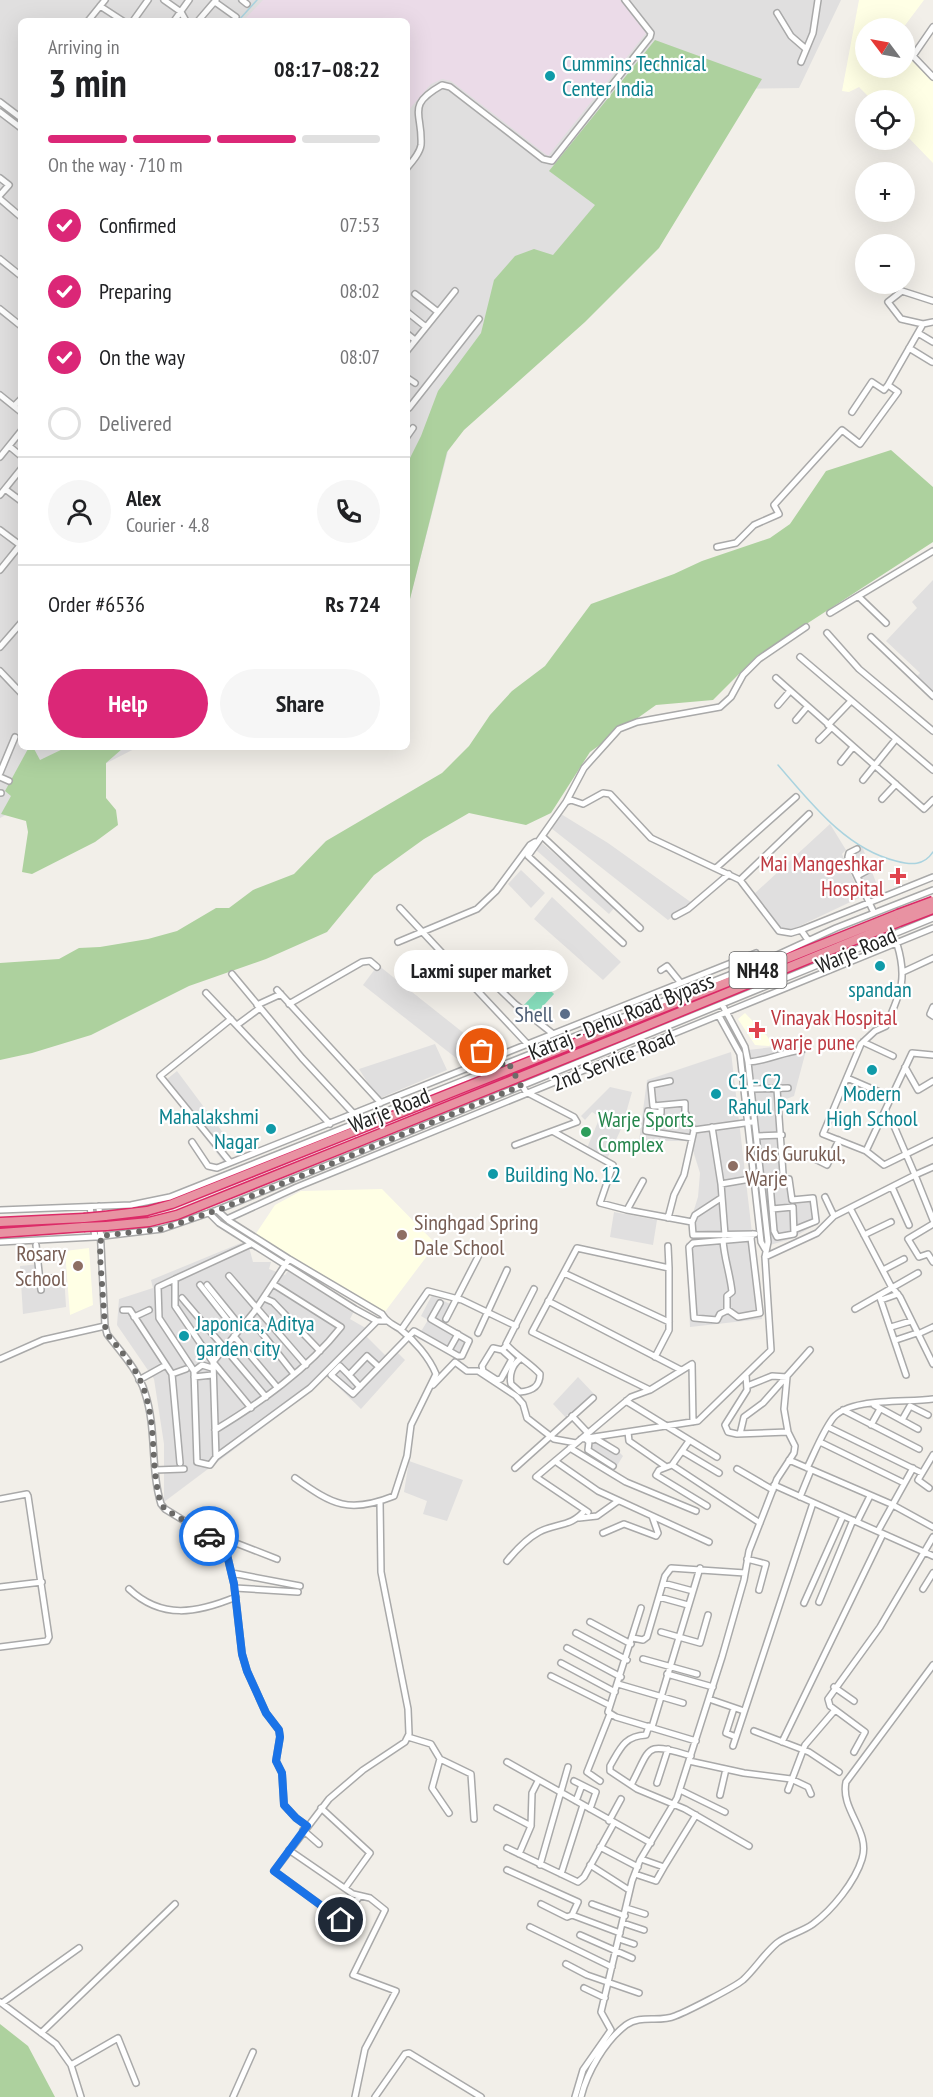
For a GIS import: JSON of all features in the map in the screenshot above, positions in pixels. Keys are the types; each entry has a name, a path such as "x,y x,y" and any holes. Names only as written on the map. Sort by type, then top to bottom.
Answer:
{"highway":[{"name":"Katraj - Dehu Road Bypass","path":"105,1221 148,1222 177,1215 624,1035 899,918 933,901"},
{"name":"Katraj - Dehu Road Bypass","path":"105,1221 172,1204 618,1026 899,918 933,909"},
{"name":"NH48","path":"0,1222 84,1218 105,1221"},
{"name":"NH48","path":"0,1233 84,1227 105,1221"}],"street":[{"path":"90,18 105,0"},
{"path":"135,18 148,0"},
{"path":"176,18 189,0"},
{"path":"410,163 421,146 418,108 427,93 442,85 450,87 543,159 552,161 650,38 651,33 625,0"},
{"path":"801,62 813,33 818,0"},
{"path":"166,1 181,12 184,18"},
{"path":"201,18 216,1 236,17"},
{"path":"100,6 118,18"},
{"path":"777,13 792,36 807,49"},
{"path":"932,29 913,56 933,78"},
{"path":"0,102 18,116"},
{"path":"0,112 18,126"},
{"path":"0,178 9,186 0,197 18,214"},
{"path":"0,259 18,274"},
{"path":"410,347 455,291"},
{"path":"933,301 902,291 888,302 901,319 923,324 933,322"},
{"path":"415,294 438,312"},
{"path":"0,309 18,324"},
{"path":"410,314 426,327"},
{"path":"410,402 479,319"},
{"path":"852,412 872,382 884,390 923,324"},
{"path":"918,333 933,342"},
{"path":"410,336 415,340"},
{"path":"909,348 932,362"},
{"path":"410,380 415,383"},
{"path":"717,548 736,543 754,525 779,514 774,505 842,430 860,444 898,392 888,385"},
{"path":"0,395 18,409"},
{"path":"14,406 18,402"},
{"path":"410,432 413,428"},
{"path":"0,457 18,435"},
{"path":"9,446 18,454"},
{"path":"0,495 18,474"},
{"path":"5,489 18,499"},
{"path":"0,530 18,543"},
{"path":"0,570 18,549"},
{"path":"830,613 933,551"},
{"path":"859,597 886,623"},
{"path":"0,647 18,626"},
{"path":"623,943 528,856 566,802 584,768 619,729 637,722 720,707 731,697 743,675 759,659 806,627"},
{"path":"827,633 859,669 933,731"},
{"path":"871,637 933,696"},
{"path":"800,657 933,770"},
{"path":"0,671 18,690"},
{"path":"776,678 924,809 933,801"},
{"path":"778,705 790,691"},
{"path":"819,740 851,701"},
{"path":"796,720 807,707"},
{"path":"9,781 0,775 15,737"},
{"path":"863,780 896,739"},
{"path":"0,747 8,751"},
{"path":"841,762 854,747"},
{"path":"882,799 896,784"},
{"path":"566,802 571,800 584,804 608,793 651,838 740,880 779,931 791,933 801,930 933,877"},
{"path":"717,868 796,797"},
{"path":"740,880 809,814"},
{"path":"540,838 640,928"},
{"path":"398,942 477,909 496,891 530,845 540,838"},
{"path":"857,849 849,853 848,857 874,913"},
{"path":"857,876 868,870"},
{"path":"675,916 688,909 729,874"},
{"path":"931,892 933,909"},
{"name":"Warje Road","path":"0,1210 130,1204 170,1197 608,1021 762,962 808,940 931,892"},
{"path":"907,901 915,925"},
{"path":"400,908 534,1051"},
{"name":"Warje Road","path":"0,1242 98,1236 162,1229 218,1210 723,1006 933,918"},
{"name":"2nd Service Road","path":"227,1219 297,1187 727,1014 933,928"},
{"path":"801,930 808,940"},
{"path":"897,944 903,972 899,996 886,1026 863,1042 824,1134 866,1151 884,1165 933,1141"},
{"path":"192,1142 208,1166 217,1167 330,1124 600,1013 756,953"},
{"path":"903,972 933,958"},
{"path":"289,1004 367,961 377,967"},
{"path":"661,970 666,966 680,982"},
{"path":"232,974 354,1114"},
{"path":"486,976 515,1004 552,1033"},
{"path":"237,1025 279,992 381,1102"},
{"path":"206,993 330,1124"},
{"path":"628,1003 637,1010"},
{"path":"586,1438 698,1421 771,1350 765,1257 768,1242 757,1137 752,1122 743,1053 723,1006"},
{"path":"933,1007 930,1014 933,1016"},
{"path":"715,1009 748,1062 761,1242 765,1249"},
{"path":"600,1013 608,1021"},
{"path":"230,1162 160,1076 231,1019"},
{"path":"863,1042 893,1056"},
{"path":"748,1062 776,1058 782,1052 801,1050"},
{"path":"482,1051 498,1066"},
{"path":"866,1151 912,1053 933,1056"},
{"path":"508,1062 528,1094 574,1117 577,1122"},
{"path":"905,1067 918,1090 933,1081"},
{"path":"847,1078 891,1097"},
{"path":"668,1218 674,1195 684,1175 694,1130 685,1112 685,1103 653,1106 651,1085 670,1081"},
{"path":"750,1089 788,1088"},
{"path":"777,1089 783,1174"},
{"path":"406,1092 411,1100"},
{"path":"661,1106 661,1113 648,1111 646,1131 692,1138"},
{"path":"515,1145 554,1132 577,1122 582,1117"},
{"path":"694,1130 752,1122"},
{"path":"894,1126 933,1222 908,1239 920,1257 928,1254 933,1262"},
{"path":"712,1127 721,1184 724,1258 730,1271 732,1292 727,1296 727,1311"},
{"path":"554,1132 613,1165 599,1201 627,1210 692,1222"},
{"path":"757,1137 782,1135"},
{"path":"805,1154 827,1165 839,1140"},
{"path":"765,1257 817,1233 834,1215 933,1167"},
{"path":"721,1184 756,1178"},
{"path":"772,1209 793,1207 796,1229 792,1236 776,1237 772,1209 771,1181 789,1179 792,1200 813,1198 816,1221 796,1229"},
{"path":"627,1210 643,1181"},
{"path":"289,1182 297,1187"},
{"path":"892,1187 909,1225"},
{"path":"825,1197 834,1215"},
{"path":"720,1198 700,1211 692,1222 693,1235 752,1236 761,1232"},
{"path":"99,1206 98,1236 105,1326 107,1334 140,1380 145,1392 152,1428 157,1492 165,1509 209,1536 223,1538 277,1559"},
{"path":"90,1207 98,1236"},
{"path":"850,1208 891,1286 898,1294 933,1364"},
{"path":"218,1210 227,1219 289,1259 382,1314 387,1321 401,1330 432,1363 436,1374 411,1425 407,1456 394,1496 361,1508 352,1507 318,1494 295,1478"},
{"path":"209,1213 249,1245 377,1321 387,1321"},
{"path":"864,1235 891,1222"},
{"path":"727,1311 738,1317 760,1313 752,1236"},
{"path":"724,1237 693,1243 688,1251 694,1318 717,1320 720,1314 727,1311"},
{"path":"761,1242 768,1242"},
{"path":"36,1245 40,1290"},
{"path":"249,1245 158,1287 159,1318 194,1374 197,1462 210,1465 216,1457 310,1388 377,1321"},
{"path":"656,1357 669,1330 668,1246"},
{"path":"650,1390 532,1332 577,1248 669,1268"},
{"path":"434,1312 445,1318 479,1255"},
{"path":"216,1457 212,1368 223,1348 256,1309 289,1259"},
{"path":"883,1270 904,1259"},
{"path":"478,1333 507,1270"},
{"path":"564,1272 669,1323"},
{"path":"880,1298 891,1286 918,1273"},
{"path":"229,1276 306,1365"},
{"path":"38,1278 51,1278"},
{"path":"175,1279 176,1306 212,1368 251,1408"},
{"path":"214,1430 251,1408 306,1365 341,1327 273,1284"},
{"path":"207,1285 242,1327"},
{"path":"200,1286 277,1387"},
{"path":"505,1348 534,1289"},
{"path":"401,1330 428,1292 456,1298 516,1326"},
{"path":"855,1309 880,1298 898,1294"},
{"path":"182,1298 266,1396"},
{"path":"264,1298 273,1302 320,1351"},
{"path":"880,1298 906,1375"},
{"path":"549,1301 681,1370"},
{"path":"360,1387 340,1366 331,1375 353,1394 360,1387 379,1367 411,1331 418,1331 461,1356 470,1343 431,1319 440,1303"},
{"path":"123,1310 130,1310 172,1374 180,1463"},
{"path":"134,1317 149,1310"},
{"path":"249,1317 294,1374"},
{"path":"891,1326 911,1321"},
{"path":"0,1359 43,1340 105,1326"},
{"path":"896,1340 933,1327"},
{"path":"449,1350 458,1334"},
{"path":"505,1348 512,1359 499,1380 483,1371 482,1366 493,1348 505,1348 525,1360 540,1374 540,1380 535,1389 520,1392 511,1384 510,1375 520,1359"},
{"path":"740,1434 744,1417 763,1403 810,1350"},
{"path":"349,1375 366,1356 379,1367"},
{"path":"432,1386 453,1363 467,1371 476,1370 516,1395 523,1404 526,1418 550,1436 558,1441 576,1443"},
{"path":"507,1561 539,1532 568,1525 587,1511 536,1477 576,1443 586,1438 626,1401 650,1390 692,1364 693,1422"},
{"path":"140,1380 166,1365"},
{"path":"194,1374 202,1365 212,1368"},
{"path":"194,1374 212,1368"},
{"path":"172,1374 186,1369"},
{"path":"746,1375 747,1386 744,1396 724,1425 728,1432 740,1434 788,1432"},
{"path":"747,1386 772,1376 787,1377"},
{"path":"575,2097 583,2070 611,2030 601,2014 625,1916 629,1890 641,1858 675,1804 709,1699 747,1559 774,1488 795,1446 788,1432 784,1409 787,1377"},
{"path":"515,1468 592,1398"},
{"path":"800,1497 820,1442 828,1427 843,1410 861,1404 933,1399"},
{"path":"626,1401 717,1457"},
{"path":"872,1404 918,1429"},
{"path":"902,1420 910,1406 928,1415"},
{"path":"871,1425 880,1408"},
{"path":"843,1410 919,1449"},
{"path":"572,1416 586,1438 588,1450 613,1466"},
{"path":"828,1427 922,1473"},
{"path":"628,1432 629,1441 665,1466"},
{"path":"586,1438 596,1438 616,1451"},
{"path":"672,1465 689,1441"},
{"path":"820,1442 904,1483"},
{"path":"570,1448 626,1482 696,1511"},
{"path":"682,1451 719,1473"},
{"path":"929,1488 918,1482 933,1455"},
{"path":"789,1460 891,1504 933,1527"},
{"path":"555,1461 598,1491 709,1542"},
{"path":"707,1506 656,1475 665,1466 672,1465 760,1523"},
{"path":"782,1742 881,1533 891,1504 913,1468"},
{"path":"155,1470 184,1469"},
{"path":"737,1469 774,1488 800,1497 933,1556"},
{"path":"0,1499 27,1494 28,1496 49,1627 47,1641 0,1647"},
{"path":"819,1602 855,1521 870,1496"},
{"path":"579,1518 597,1516 618,1500"},
{"path":"360,1896 341,1920 274,1871 321,1808 345,1784 405,1742 408,1737 408,1709 381,1572 380,1502"},
{"path":"733,1746 813,1503"},
{"path":"603,1533 624,1524 656,1536 658,1533 652,1516"},
{"path":"804,1603 843,1516"},
{"path":"854,1752 865,1732 835,1710 829,1704 828,1699 834,1687 880,1627 933,1537"},
{"path":"223,1538 235,1588 242,1654 266,1713 279,1730 276,1761 282,1773 284,1805 319,1844"},
{"path":"747,1559 766,1564 759,1590"},
{"path":"590,1622 632,1641 643,1640 647,1637 666,1573 673,1566 745,1573"},
{"path":"700,1568 650,1727 646,1735 627,1738 610,1766 611,1772 631,1785 696,1815 749,1846"},
{"path":"232,1573 299,1589 235,1588"},
{"path":"923,1589 933,1573"},
{"path":"0,1587 42,1582"},
{"path":"663,1583 693,1591"},
{"path":"129,1589 147,1605 167,1609 207,1609 236,1597"},
{"path":"659,1597 688,1605"},
{"path":"600,1781 587,1772 610,1714 609,1705 627,1660 641,1608"},
{"path":"662,1632 700,1643 708,1615"},
{"path":"576,1633 627,1660"},
{"path":"567,1648 621,1677"},
{"path":"643,1659 698,1674"},
{"path":"561,1663 615,1692"},
{"path":"581,2097 593,2067 628,2024 642,2018 672,2018 740,1982 778,1943 814,1923 843,1891 856,1874 862,1858 864,1840 849,1808 844,1790 846,1782 933,1665"},
{"path":"667,1674 712,1687"},
{"path":"551,1676 609,1705"},
{"path":"618,1684 683,1703"},
{"path":"834,1687 854,1701"},
{"path":"709,1699 744,1711"},
{"path":"734,1708 726,1733 736,1737"},
{"path":"788,1790 802,1750 835,1710"},
{"path":"610,1714 696,1741"},
{"path":"754,1731 802,1750 839,1772"},
{"path":"408,1737 431,1744 440,1758 471,1774 474,1819"},
{"path":"631,1785 649,1750 661,1747 726,1768 791,1779 808,1787 811,1794"},
{"path":"657,1783 668,1749"},
{"path":"440,1758 432,1788 449,1813"},
{"path":"507,1762 651,1843"},
{"path":"540,1865 568,1767"},
{"path":"720,1795 726,1768"},
{"path":"519,1854 531,1826 532,1793 538,1781"},
{"path":"574,1781 596,1792 590,1809"},
{"path":"576,1801 582,1785"},
{"path":"680,1790 725,1812"},
{"path":"507,1848 540,1865 580,1881 600,1847 621,1798"},
{"path":"561,1874 583,1805"},
{"path":"321,1808 370,1853 345,1888"},
{"path":"497,1808 531,1826"},
{"path":"635,1874 656,1881 696,1815"},
{"path":"600,1847 638,1867"},
{"path":"289,1850 345,1888 360,1896 370,1898 385,1911 353,1975 396,1991 365,2049 355,2097"},
{"path":"641,1858 664,1867"},
{"path":"590,1865 629,1890"},
{"path":"507,1870 578,1902 572,1915"},
{"path":"41,2033 175,1904"},
{"path":"541,1904 567,1917 572,1915 634,1944"},
{"path":"592,1904 625,1916"},
{"path":"626,1908 645,1914"},
{"path":"623,1923 644,1930"},
{"path":"530,1927 612,1967"},
{"path":"580,1935 632,1958"},
{"path":"79,1948 1,2002 56,2044 71,2066 81,2097"},
{"path":"566,1964 639,1994"},
{"path":"584,1988 604,1998"},
{"path":"71,2066 118,2038 136,2083"},
{"path":"233,2097 253,2052"},
{"path":"375,2097 405,2054 409,2053 481,2097"}],"shaded area":[{"path":"0,0 841,0 799,88 725,89 454,428 410,598 410,18 18,18 18,750 132,750 0,818"},
{"path":"263,0 620,0 646,33 548,156 451,81 442,79 431,84 410,108 410,18 246,18"},
{"path":"859,0 924,0 910,18 856,18"},
{"path":"855,21 855,78 915,78 915,64 933,81 933,163 915,144 915,90 862,90 859,87 849,92 842,91"},
{"path":"933,580 933,693 916,677 920,673 886,641 917,608 912,602"},
{"path":"561,814 608,843 692,903 668,920 551,828"},
{"path":"830,824 846,850 842,854 861,897 789,931 782,929 753,895"},
{"path":"542,843 615,907 609,914 536,850"},
{"path":"862,846 882,898 868,904 844,855"},
{"path":"521,870 545,893 531,908 508,884"},
{"path":"552,897 621,962 603,980 534,919"},
{"path":"378,965 485,1050 465,1065 363,985"},
{"name":"Vinayak Hospital warje pune","path":"745,1013 772,1044 769,1046 755,1045 738,1019"},
{"path":"808,1043 794,1096 781,1101 786,1176 792,1177 794,1196 812,1195 820,1222 791,1239 770,1245 758,1119 748,1050"},
{"path":"435,1044 447,1070 378,1099 359,1069"},
{"path":"731,1052 762,1319 690,1327 686,1243 695,1241 693,1213 698,1197 700,1173 690,1141 639,1141 647,1080"},
{"path":"177,1071 224,1134 216,1141 229,1157 223,1161 162,1083"},
{"path":"610,1087 632,1092 622,1127 607,1159 587,1148 600,1117 592,1112 585,1120 581,1116"},
{"path":"382,1189 436,1244 384,1313 255,1235 275,1205 301,1191"},
{"path":"614,1212 657,1220 653,1245 610,1237"},
{"path":"241,1243 249,1247 253,1262 271,1262 269,1269 285,1275 288,1271 353,1313 350,1319 369,1330 284,1412 164,1502 164,1444 154,1379 117,1325 119,1299 153,1288 151,1280"},
{"name":"Rosary School","path":"89,1248 93,1305 70,1315 65,1251"},
{"path":"40,1264 41,1276 64,1274 66,1307 23,1314 20,1266"},
{"path":"432,1295 452,1305 443,1322 473,1338 461,1361 417,1338 428,1320 421,1316"},
{"path":"366,1336 386,1356 401,1340 404,1342 396,1351 405,1360 361,1409 327,1376"},
{"path":"578,1377 595,1395 569,1421 553,1404"},
{"path":"603,1436 623,1456 613,1472 585,1454 584,1441"},
{"path":"409,1461 463,1480 447,1521 423,1514 427,1501 404,1492"}],"green space":[{"path":"655,40 762,79 659,248 585,322 464,430 447,452 410,599 410,458 438,391 481,333 494,280 515,256 534,249 553,255 595,205 549,171"},
{"path":"891,450 933,487 933,542 757,656 713,700 656,705 590,752 551,813 526,825 469,813 424,839 374,875 327,932 266,959 189,986 91,1035 0,1060 0,963 59,959 79,948 148,939 177,931 216,908 229,908 253,890 294,874 326,841 442,773 469,746 490,715 512,691 545,666 591,604 674,574 702,561 770,538 790,524 826,471"},
{"path":"27,750 35,750 40,760 61,750 121,750 106,763 106,798 116,810 118,825 95,842 32,874 22,872 28,832 26,821 1,814 11,796 5,791"},
{"path":"544,984 554,994 535,1015 523,1006"},
{"path":"0,2024 28,2046 55,2097 0,2097"}],"waterway":[{"path":"241,18 257,0"},
{"path":"778,765 831,823 861,846 878,855 907,863 926,860 933,852"}],"way so far":[{"path":"209,1536 165,1509 161,1504 153,1464 152,1428 145,1392 138,1377 107,1334 103,1318 105,1300 100,1256 101,1236 162,1229 218,1210 521,1086 508,1062 498,1066 482,1051"}],"place":[{"name":"Cummins Technical Center India","path":"550,76"},
{"name":"Mai Mangeshkar Hospital","path":"898,876"},
{"name":"spandan","path":"880,966"},
{"name":"Shell","path":"565,1014"},
{"name":"Vinayak Hospital warje pune","path":"757,1030"},
{"name":"Laxmi super market","path":"482,1051"},
{"name":"Modern High School","path":"872,1070"},
{"name":"C1 - C2 Rahul Park","path":"716,1094"},
{"name":"Mahalakshmi Nagar","path":"271,1129"},
{"name":"Warje Sports Complex","path":"586,1132"},
{"name":"Kids Gurukul, Warje","path":"733,1166"},
{"name":"Building No. 12","path":"493,1174"},
{"name":"Singhgad Spring Dale School","path":"402,1235"},
{"name":"Rosary School","path":"78,1266"},
{"name":"Japonica, Aditya garden city","path":"184,1336"}],"route":[{"path":"209,1536 223,1538 234,1584 242,1654 258,1698 279,1730 276,1761 284,1782 282,1794 284,1805 307,1826 274,1871 341,1920"}]}
